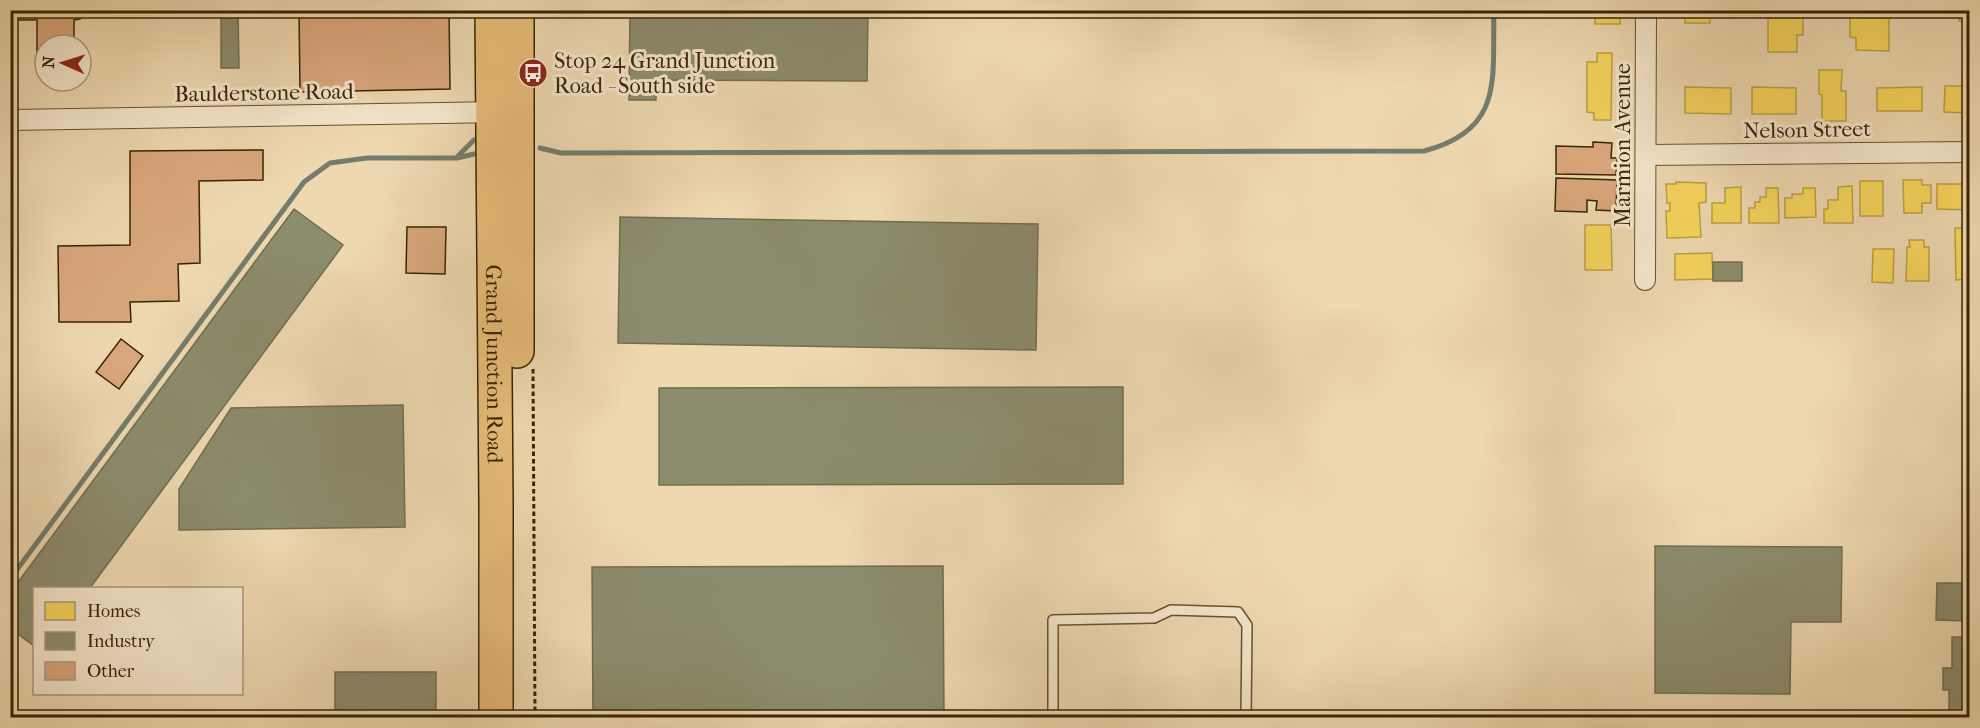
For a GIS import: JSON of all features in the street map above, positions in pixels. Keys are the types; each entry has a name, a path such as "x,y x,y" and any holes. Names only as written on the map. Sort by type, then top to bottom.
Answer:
{"highway":[{"name":"Grand Junction Road","path":"492,10 505,112 507,502 519,717"},
{"name":"Grand Junction Road","path":"505,112 518,10"},
{"name":"Grand Junction Road","path":"496,717 507,502"}],"street":[{"name":"Marmion Avenue","path":"1645,280 1646,10"},
{"name":"Baulderstone Road","path":"10,120 505,112"},
{"name":"Nelson Street","path":"1646,155 1970,152"}],"lane":[{"path":"1053,717 1053,620 1154,618 1171,610 1238,612 1247,625 1245,717"}],"building: Homes":[{"path":"1595,10 1620,10 1620,24 1595,24"},
{"path":"1685,10 1710,10 1710,23 1685,23"},
{"path":"1959,10 1970,10 1970,21 1959,21"},
{"path":"1850,17 1889,18 1889,51 1856,50 1856,38 1850,37"},
{"path":"1768,18 1803,18 1803,35 1797,35 1797,52 1768,52"},
{"path":"1597,53 1612,53 1611,120 1594,120 1594,113 1587,112 1587,62 1597,62"},
{"path":"1819,70 1842,70 1841,91 1846,91 1846,121 1822,121"},
{"path":"1945,86 1970,86 1970,113 1944,112"},
{"path":"1685,87 1731,88 1731,114 1685,113"},
{"path":"1752,87 1796,88 1796,114 1752,114"},
{"path":"1922,87 1922,111 1877,111 1877,88"},
{"path":"1903,180 1922,180 1922,185 1931,185 1931,203 1922,203 1922,213 1904,213"},
{"path":"1860,181 1883,181 1883,216 1860,216"},
{"path":"1676,182 1706,183 1706,202 1699,203 1701,237 1667,238 1666,211 1670,211 1670,203 1667,203 1666,184 1676,184"},
{"path":"1937,184 1970,184 1970,210 1937,209"},
{"path":"1852,186 1853,223 1824,223 1824,209 1828,209 1828,200 1838,200 1838,187"},
{"path":"1741,187 1741,223 1712,223 1712,203 1725,203 1725,188"},
{"path":"1766,188 1778,188 1779,223 1749,223 1749,208 1755,208 1755,202 1760,202 1760,197 1766,197"},
{"path":"1803,188 1815,188 1816,217 1785,218 1785,198 1792,198 1792,194 1803,194"},
{"path":"1585,225 1611,225 1612,270 1585,270"},
{"path":"1955,228 1970,228 1970,279 1956,280"},
{"path":"1909,240 1924,240 1924,247 1929,247 1929,281 1906,281"},
{"path":"1873,249 1894,249 1893,283 1872,282"},
{"path":"1712,253 1713,279 1675,280 1675,254"}],"building: Industry":[{"path":"221,10 238,10 239,68 221,68"},
{"path":"630,10 868,10 867,81 656,80 656,100 629,100"},
{"path":"294,209 343,245 91,587 33,587 33,645 10,628 10,593"},
{"path":"620,217 1038,224 1036,350 618,343"},
{"path":"1713,262 1742,262 1742,281 1713,281"},
{"path":"1123,387 1123,484 659,485 659,388"},
{"path":"403,405 405,527 179,530 179,489 231,408"},
{"path":"1655,546 1842,547 1841,622 1791,622 1790,694 1655,693"},
{"path":"943,566 944,718 593,718 592,567"},
{"path":"1937,583 1969,583 1968,621 1936,620"},
{"path":"1952,637 1970,637 1970,713 1949,713 1949,690 1943,690 1943,668 1952,668"},
{"path":"335,672 436,672 436,718 335,718"}],"building: Other":[{"path":"10,10 80,10 80,19 74,20 74,33 37,33 37,20 10,20"},
{"path":"299,10 449,10 450,89 300,92"},
{"path":"1273,10 1349,10 1349,12"},
{"path":"1593,142 1612,143 1611,158 1617,158 1616,175 1556,174 1556,146 1593,147"},
{"path":"263,150 263,180 199,181 200,263 178,264 179,301 130,302 131,322 59,322 58,246 130,245 130,151"},
{"path":"1556,178 1617,180 1616,211 1596,210 1597,201 1587,200 1587,212 1555,211"},
{"path":"407,227 446,227 445,274 406,273"},
{"path":"121,339 143,356 119,389 96,372"}],"waterway":[{"path":"540,148 561,153 1424,151 1450,142 1469,130 1481,115 1489,98 1492,79 1494,10"},
{"path":"458,156 474,140"},
{"path":"10,579 304,182 330,163 367,158 457,158 474,154"}],"place":[{"name":"Stop 24 Grand Junction Road - South side","path":"533,73"}]}
